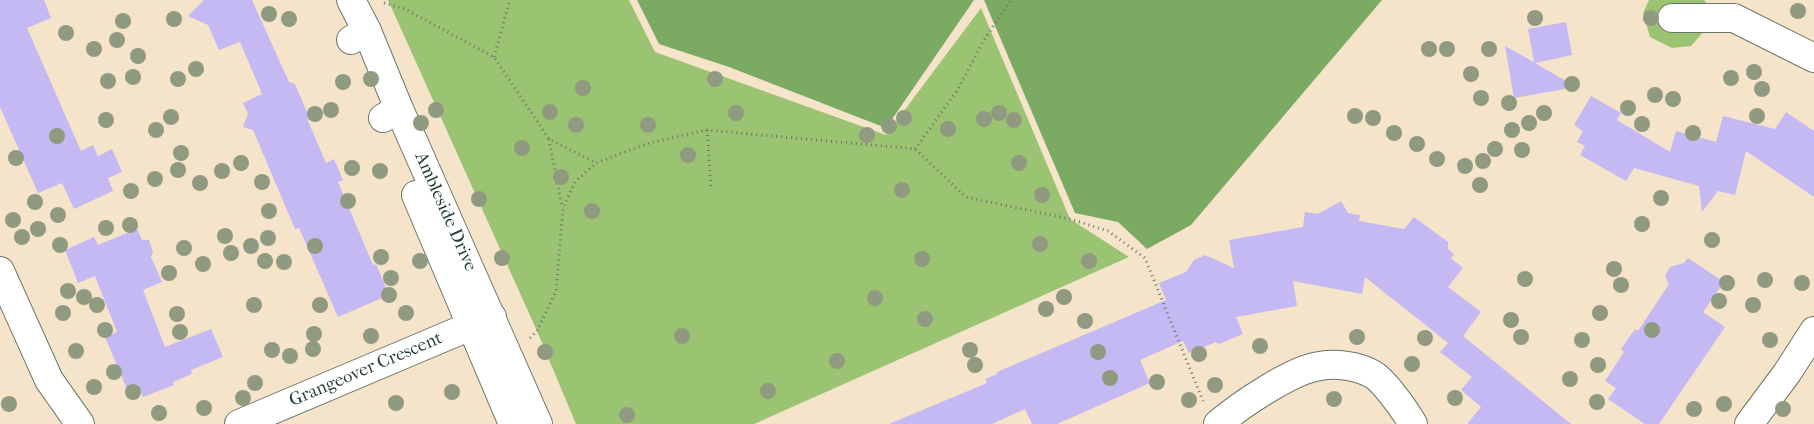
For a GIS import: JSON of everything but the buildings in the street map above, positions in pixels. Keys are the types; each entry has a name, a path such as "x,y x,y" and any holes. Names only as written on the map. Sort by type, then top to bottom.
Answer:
{"street":[{"name":"Ambleside Drive","path":"334,0 359,35"},
{"name":"Ambleside Drive","path":"351,0 359,35 391,114 482,321 538,424"},
{"path":"1672,18 1734,18 1814,58"},
{"path":"0,271 49,380 80,424"},
{"name":"Ambleside Drive","path":"482,321 513,424"},
{"name":"Grangeover Crescent","path":"239,424 482,321"},
{"path":"1749,424 1787,373 1814,331"},
{"path":"1211,416 1229,414 1287,378 1319,366 1346,366 1374,374 1403,407 1413,424"}],"path":[{"path":"494,57 510,0"},
{"path":"915,149 957,91 984,40 1011,0"},
{"path":"378,2 405,8 494,57 549,139 562,208 556,290 537,331 530,338"},
{"path":"707,130 711,186"},
{"path":"562,208 575,182 596,163 648,143 707,130 915,149 966,197 1070,219 1108,231 1145,258 1211,416"},
{"path":"549,139 596,163"}],"green space":[{"path":"388,0 629,0 655,52 886,135 981,8 1070,219 1129,257 754,424 576,424 537,331"},
{"path":"637,0 974,0 886,128 729,67 659,44"},
{"path":"984,0 1382,0 1191,225 1147,249 1118,222 1075,213"},
{"path":"1649,0 1704,0 1709,6 1704,31 1691,46 1672,48 1650,37 1643,13"}]}
